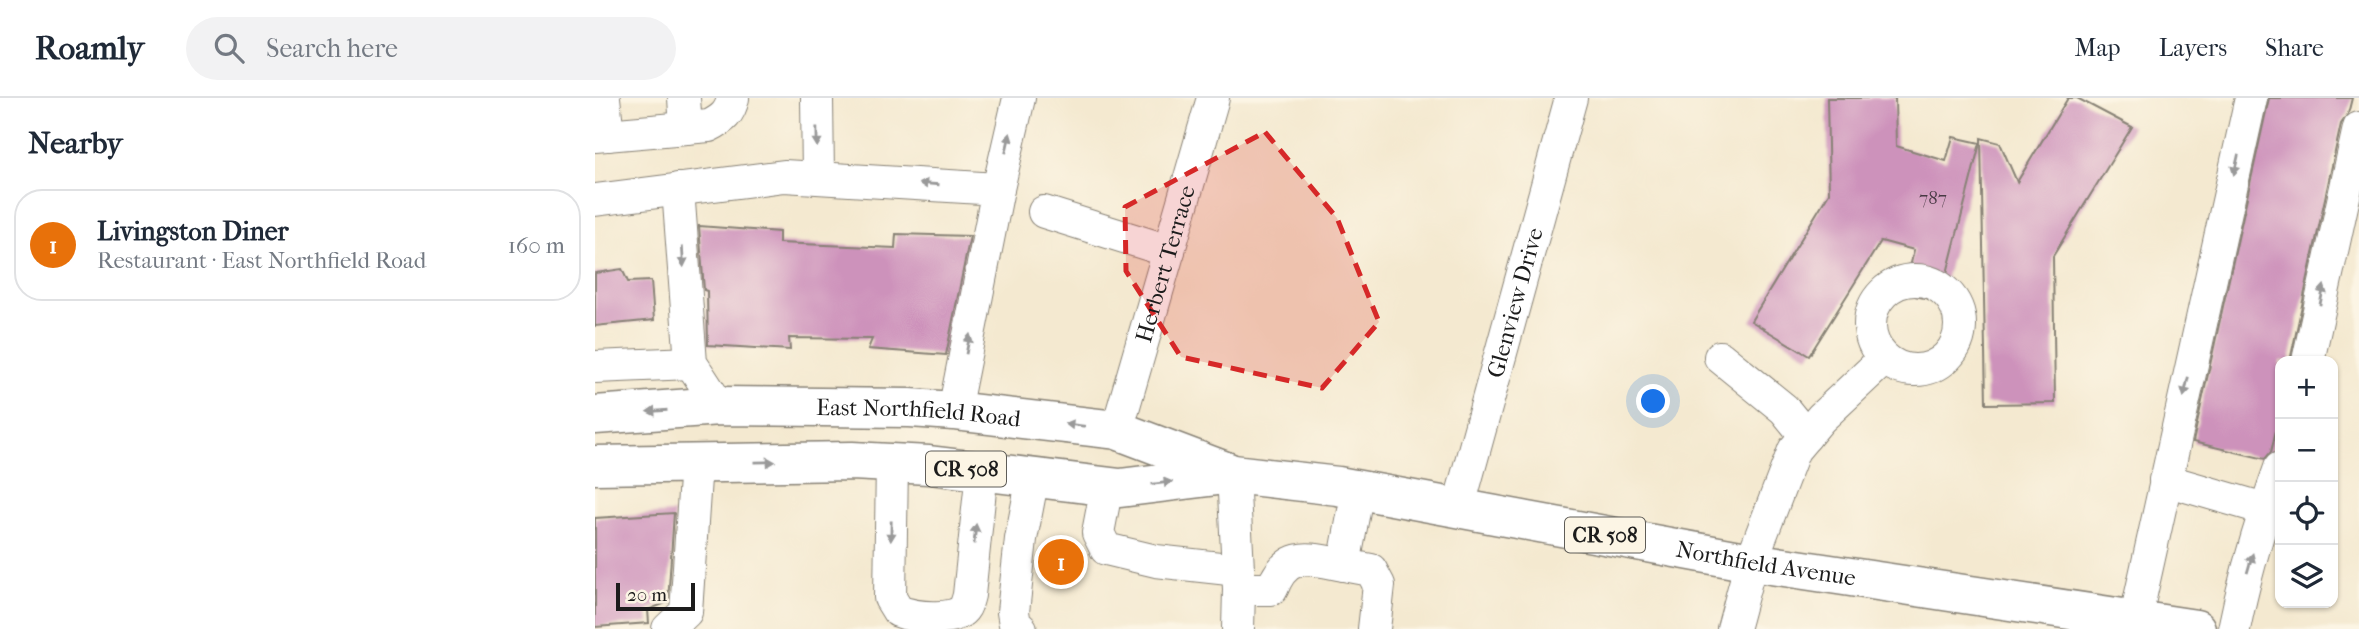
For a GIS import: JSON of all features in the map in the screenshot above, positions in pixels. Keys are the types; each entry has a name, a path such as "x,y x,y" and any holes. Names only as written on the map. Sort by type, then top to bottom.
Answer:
{"main road":[{"name":"East Northfield Road","path":"595,415 719,406 954,411 1117,430 1233,474 1348,488"},
{"path":"929,465 953,447 1097,462 1117,430"},
{"name":"East Northfield Road","path":"595,465 852,461 929,465 1120,488 1233,474"},
{"name":"Northfield Avenue","path":"1348,488 2047,618 2196,629"}],"street":[{"path":"604,98 601,135 685,113 709,127 725,117 733,98"},
{"path":"817,98 818,177"},
{"path":"954,411 1019,98"},
{"name":"Herbert Terrace","path":"1117,430 1213,98"},
{"name":"Glenview Drive","path":"1458,509 1571,98"},
{"path":"2147,624 2165,480 2251,98"},
{"path":"2309,356 2359,128"},
{"path":"595,200 784,176 998,189"},
{"path":"678,189 691,363 719,406"},
{"path":"1044,212 1169,251"},
{"path":"1720,357 1784,409 1806,436"},
{"path":"1733,629 1751,562 1794,450 1821,418 1884,359"},
{"path":"595,367 691,363"},
{"path":"668,629 686,612 696,463"},
{"path":"892,463 890,598 898,611 914,616 952,617 965,607 969,595 982,471"},
{"path":"1233,474 1239,579 1238,629"},
{"path":"1021,629 1015,624 1013,612 1021,539 1033,477"},
{"path":"2165,480 2265,509"},
{"path":"2234,629 2242,588 2275,482"},
{"path":"1107,486 1098,533 1106,550 1239,579 1272,589 1277,577 1290,564 1303,558 1371,570 1379,585 1374,629"},
{"path":"1344,565 1348,488"}],"highlighted area":[{"path":"1265,132 1337,218 1379,322 1322,388 1181,357 1126,271 1125,207"}],"building":[{"path":"1827,98 1895,98 1896,146 1946,161 1953,137 1980,143 1940,301 1904,294 1914,250 1881,241 1809,356 1751,321 1829,193"},
{"path":"2068,98 2077,98 2132,127 2053,256 2055,403 1986,404 1981,138 2000,143 2017,182"},
{"path":"2269,98 2352,98 2348,114 2341,124 2291,356 2275,356 2275,435 2271,452 2265,459 2193,442"},
{"path":"699,226 779,232 779,243 895,248 896,234 970,236 946,355 868,349 872,339 789,338 790,350 708,345 707,291 704,290"},
{"path":"622,269 628,282 651,281 654,320 595,326 595,273"},
{"path":"674,513 668,602 648,610 649,623 595,627 595,518"}],"place":[{"name":"Livingston Diner","path":"1061,562"}]}
